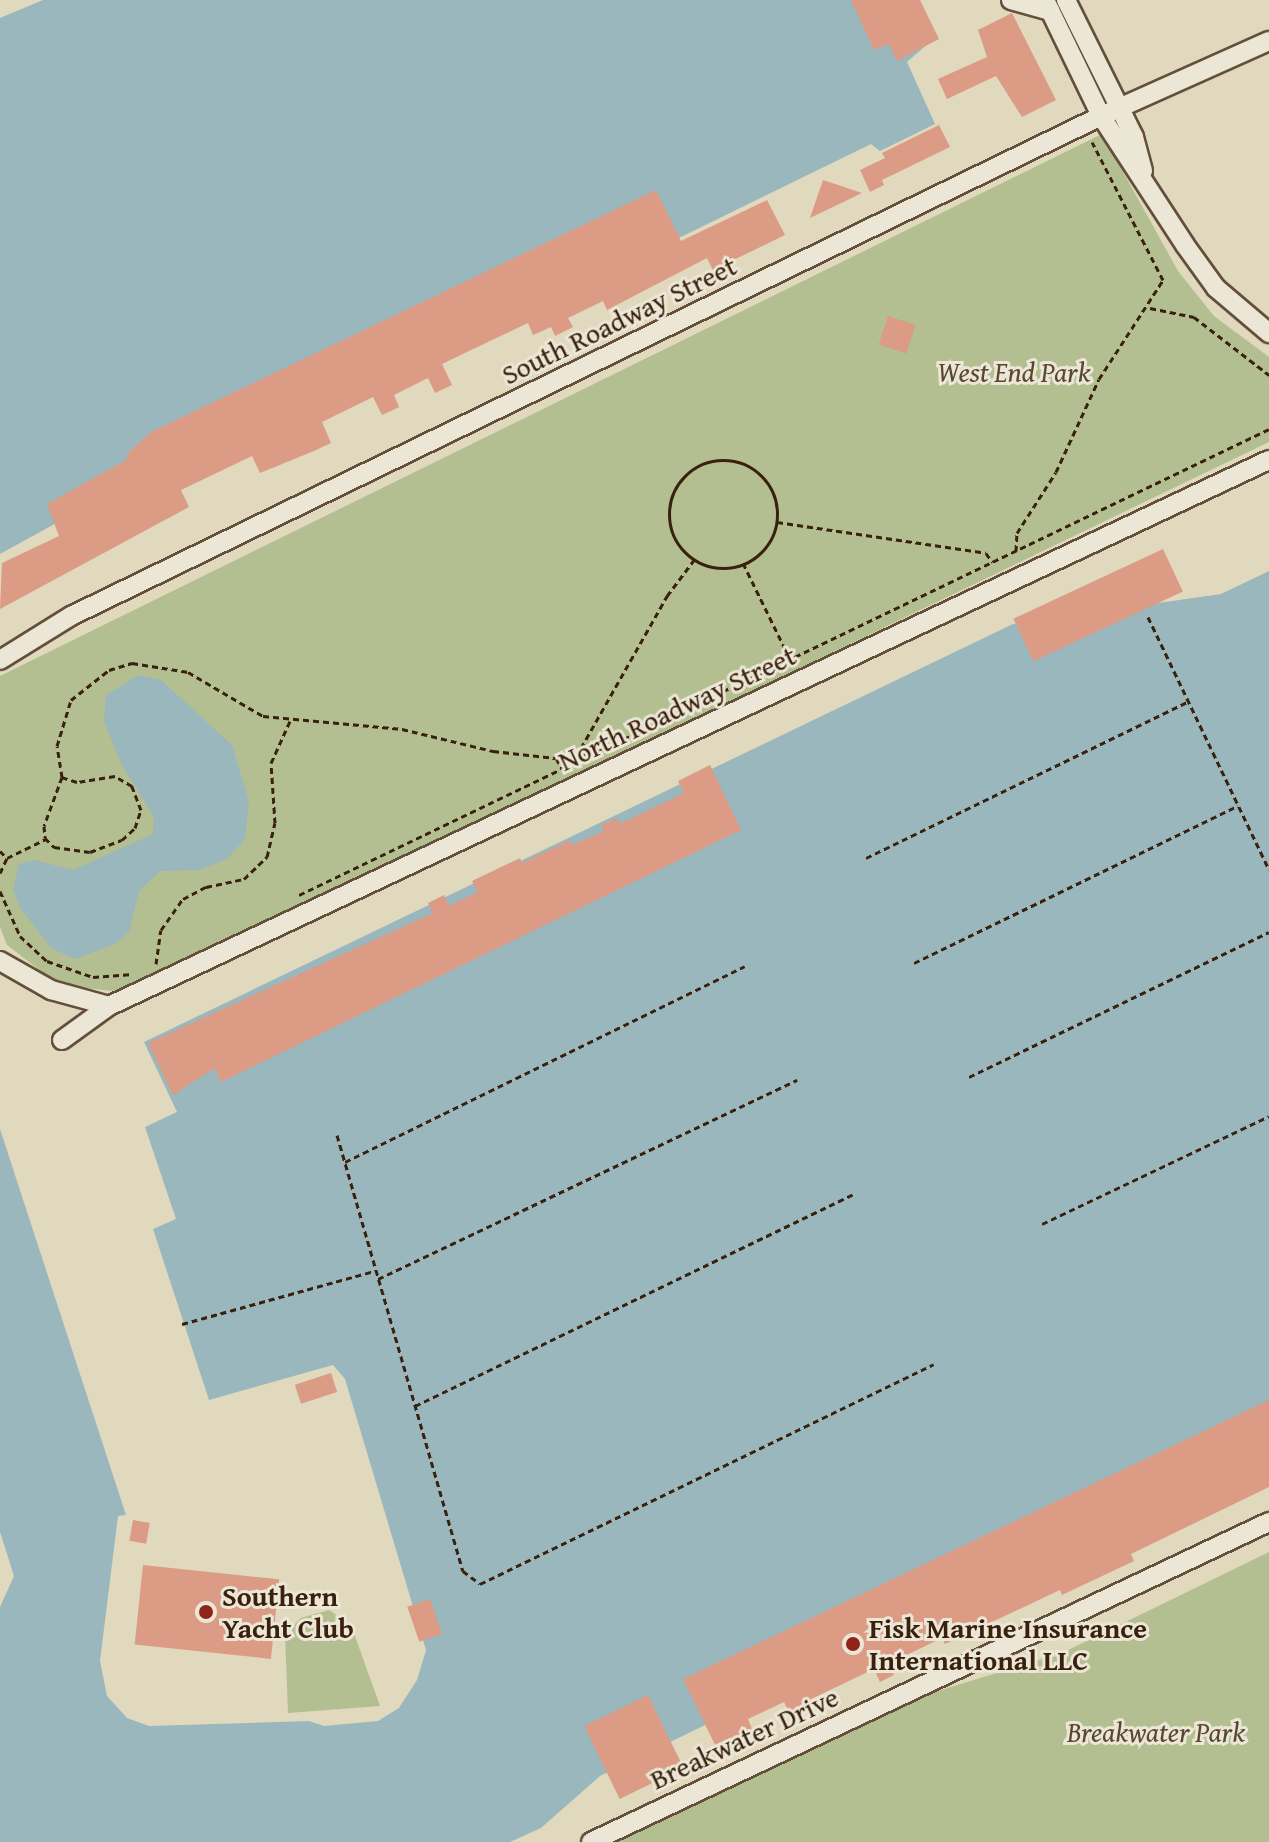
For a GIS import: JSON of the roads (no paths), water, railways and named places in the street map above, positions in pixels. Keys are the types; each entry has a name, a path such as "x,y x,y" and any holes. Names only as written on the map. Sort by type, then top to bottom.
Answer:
{"street":[{"path":"1011,0 1047,6 1101,116 1216,288 1269,333"},
{"path":"1066,0 1134,137 1147,185"},
{"name":"South Roadway Street","path":"0,660 71,616 1119,107 1269,41"},
{"name":"North Roadway Street","path":"62,1040 109,1006 1269,460"},
{"path":"0,962 51,990 109,1006"},
{"name":"Breakwater Drive","path":"591,1842 1269,1522"}],"water":[{"path":"43,0 912,0 932,40 907,62 935,124 880,151 871,144 685,235 131,482 0,554 0,18"},
{"path":"1269,571 1269,1452 600,1776 541,1828 510,1842 0,1842 0,1607 14,1576 0,1532 0,1129 126,1515 118,1516 100,1661 107,1696 127,1718 149,1726 309,1721 324,1726 378,1721 399,1708 417,1680 426,1650 345,1379 333,1365 209,1400 153,1229 176,1219 145,1127 177,1112 144,1042 1013,624 1221,594"},
{"path":"139,675 161,680 232,745 249,801 245,839 227,859 199,870 160,871 139,891 129,932 115,944 75,959 51,948 21,909 13,890 19,864 34,860 73,870 153,834 154,817 121,764 104,721 106,695"}],"place":[{"name":"Southern Yacht Club","path":"206,1612"},
{"name":"Fisk Marine Insurance International LLC","path":"853,1644"}],"park label":[{"name":"West End Park","path":"1014,372"},
{"name":"Breakwater Park","path":"1156,1732"}]}
